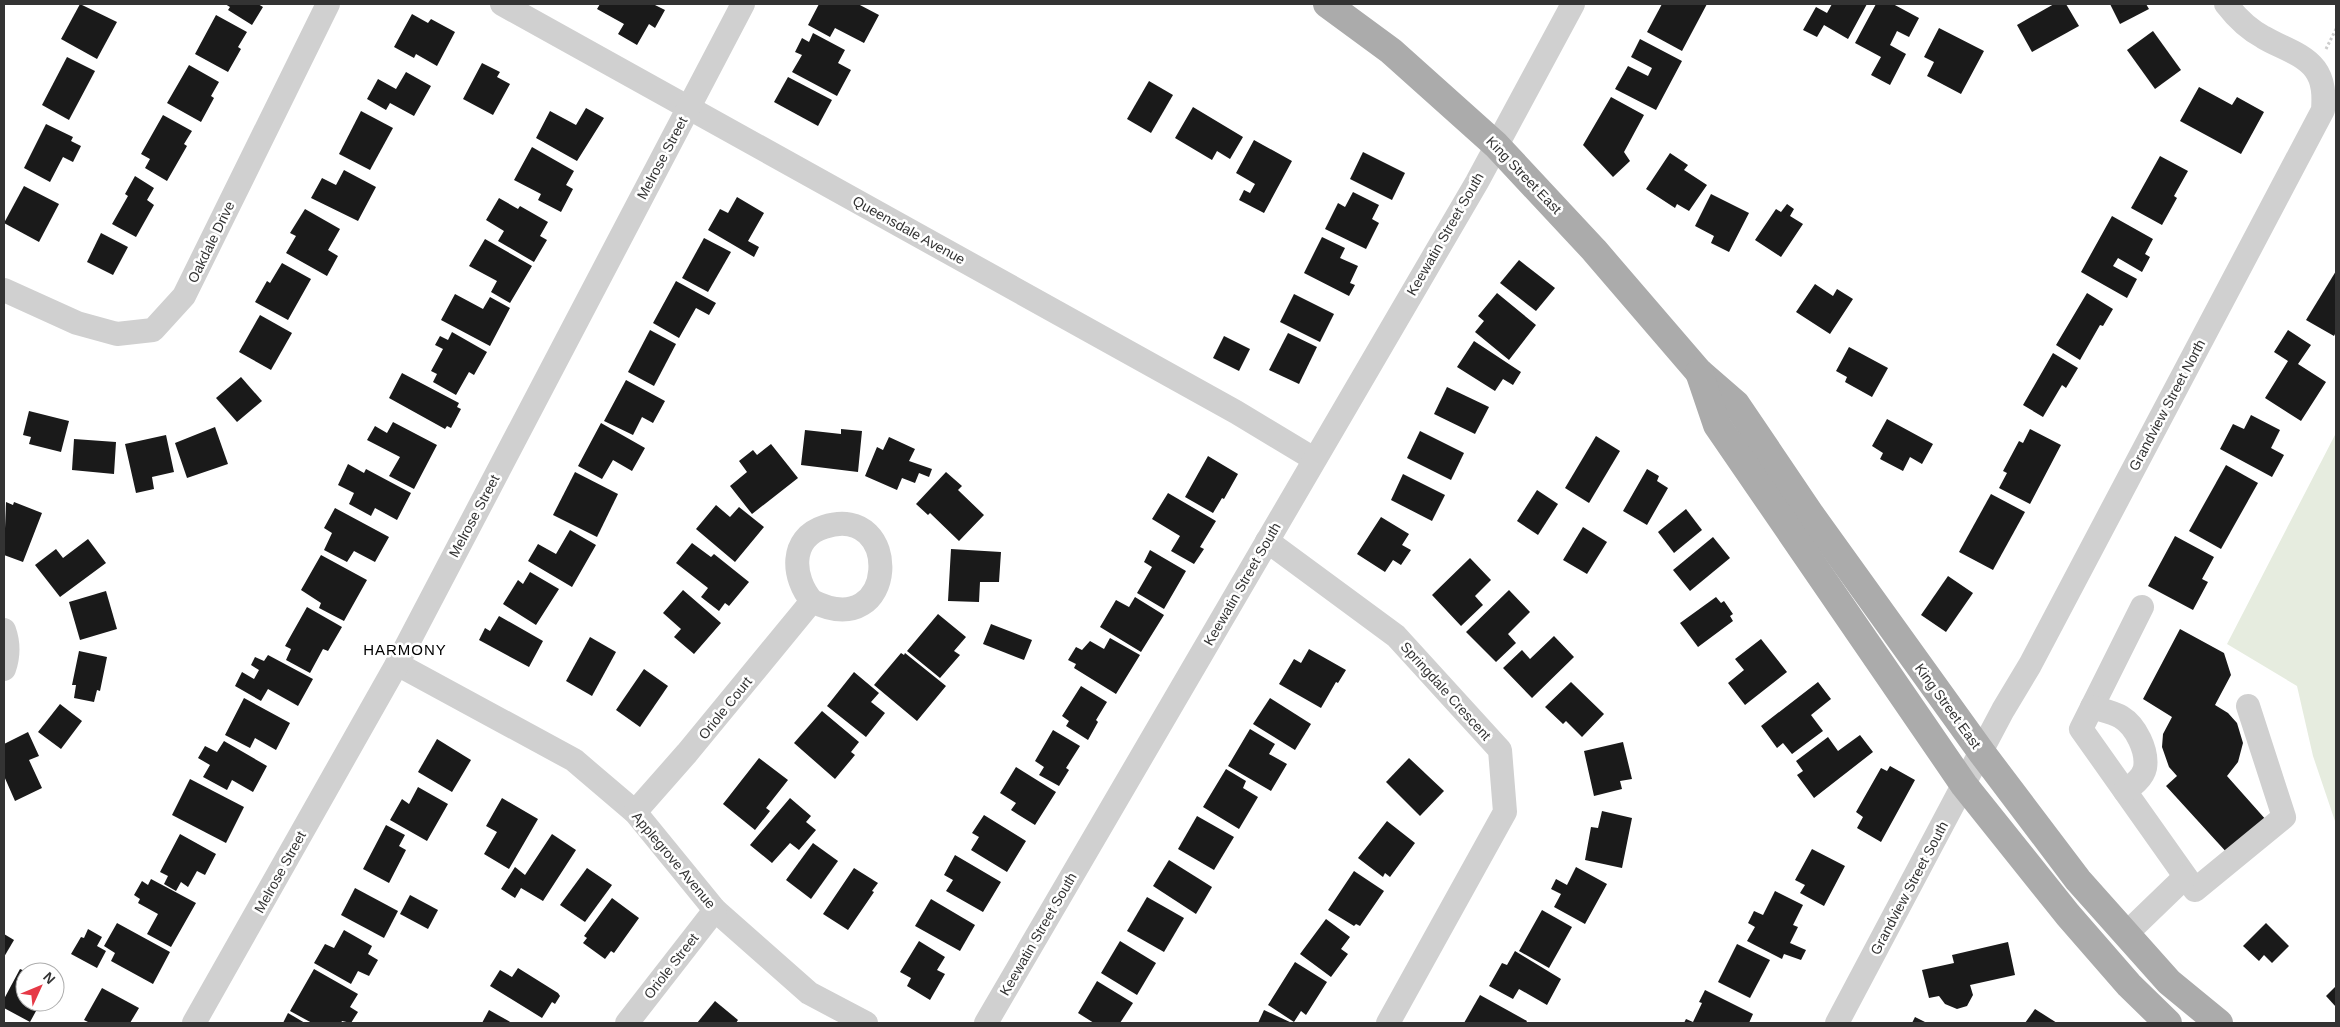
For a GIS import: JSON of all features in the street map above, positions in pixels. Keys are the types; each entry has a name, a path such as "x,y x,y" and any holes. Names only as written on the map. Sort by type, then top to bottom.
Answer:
{"main road":[{"name":"King Street East","path":"1327,4 1391,51 1496,144 1594,250 1698,371 1736,404 1811,515 1982,753 2078,880 2169,982 2219,1023"},
{"name":"King Street East","path":"1698,371 1717,426 1964,785 2068,915 2129,985 2168,1023"}],"street":[{"name":"Oakdale Drive","path":"4,290 77,323 116,334 153,330 184,296 328,4"},
{"name":"Queensdale Avenue","path":"502,4 1236,412 1314,459"},
{"name":"Melrose Street","path":"194,1023 397,664 743,4"},
{"name":"Keewatin Street South","path":"986,1023 1477,182 1574,4"},
{"name":"Grandview Street North","path":"1982,753 2003,710 2030,665 2323,110 2325,91 2315,69 2301,58 2261,36 2235,16 2226,4"},
{"name":"Springdale Crescent","path":"1267,541 1396,636 1500,750 1505,812 1388,1023"},
{"name":"Oriole Court","path":"636,812 812,602"},
{"path":"2142,607 2081,729 2195,890 2284,817 2248,706"},
{"path":"4,630 8,641 8,655 4,669"},
{"name":"Applegrove Avenue","path":"397,664 574,760 636,812 715,910 809,993 866,1023"},
{"path":"2092,707 2122,717 2136,732 2144,752 2145,769 2136,782 2125,791"},
{"name":"Grandview Street South","path":"1837,1023 1982,753"},
{"path":"2127,933 2185,877"},
{"name":"Oriole Street","path":"627,1023 715,910"}],"shaded area":[{"path":"2336,433 2336,824 2313,756 2297,686 2227,644"}],"building":[{"path":"80,4 117,22 97,59 61,39"},
{"path":"225,4 258,4 263,7 252,25 228,10 230,7"},
{"path":"600,4 653,4 665,10 655,28 649,24 637,45 618,34 624,24 597,9"},
{"path":"819,4 858,4 879,15 864,43 835,28 830,37 808,25"},
{"path":"1662,4 1707,4 1682,51 1647,32"},
{"path":"1832,4 1867,4 1848,39 1824,25 1817,37 1803,30 1816,7 1827,13"},
{"path":"1876,4 1893,4 1919,18 1909,37 1897,31 1890,45 1906,54 1890,85 1871,75 1881,57 1855,43"},
{"path":"2054,4 2066,4 2079,26 2032,52 2017,25"},
{"path":"2110,4 2146,4 2149,9 2120,24"},
{"path":"412,14 428,23 431,19 455,32 437,66 416,54 414,58 394,47"},
{"path":"216,15 247,32 238,47 241,49 228,72 195,54"},
{"path":"1939,28 1984,51 1961,94 1927,76 1934,62 1924,57"},
{"path":"2153,31 2181,70 2155,89 2127,50"},
{"path":"813,33 845,50 838,63 851,70 837,96 792,72 802,55 795,52 802,38 809,42"},
{"path":"1640,39 1682,61 1656,110 1615,89 1628,66 1648,76 1652,68 1631,57"},
{"path":"67,57 95,71 69,120 42,105"},
{"path":"482,63 500,72 497,77 510,84 493,115 463,99"},
{"path":"189,65 219,82 211,96 214,98 201,122 167,103"},
{"path":"406,72 431,86 414,116 390,103 386,110 367,99 378,79 396,89"},
{"path":"788,77 832,100 818,126 774,102"},
{"path":"1149,81 1173,95 1151,133 1127,119"},
{"path":"2199,87 2232,105 2237,97 2264,112 2241,154 2180,121"},
{"path":"1611,97 1644,115 1624,152 1630,161 1613,177 1583,145"},
{"path":"1193,107 1243,137 1230,159 1217,151 1212,160 1175,138"},
{"path":"586,108 604,118 577,161 536,138 550,111 576,125"},
{"path":"361,111 393,128 370,170 339,154"},
{"path":"163,115 192,131 184,144 187,146 167,181 145,168 150,159 141,154"},
{"path":"46,124 73,137 71,141 81,146 73,162 63,157 50,182 24,168"},
{"path":"1254,140 1292,161 1264,213 1239,200 1244,190 1250,193 1255,184 1236,173"},
{"path":"532,147 574,171 566,185 573,189 561,212 538,200 541,194 514,180"},
{"path":"1363,152 1405,173 1392,200 1350,179"},
{"path":"1670,153 1688,165 1684,170 1707,185 1689,211 1677,204 1675,208 1646,189"},
{"path":"2160,156 2188,171 2174,196 2177,198 2162,225 2131,208"},
{"path":"344,170 376,187 358,221 311,198 322,178 336,185"},
{"path":"135,176 154,188 147,200 154,205 136,237 112,224 128,196 125,194"},
{"path":"24,186 59,204 39,242 4,223"},
{"path":"1353,192 1379,205 1372,219 1379,223 1366,249 1325,229 1338,203 1345,207"},
{"path":"1711,194 1749,213 1729,252 1711,243 1714,236 1695,226"},
{"path":"737,197 764,213 748,241 759,247 754,257 708,230 720,209 728,213"},
{"path":"499,198 518,209 520,206 548,222 540,236 547,240 534,262 498,241 504,231 486,220"},
{"path":"1787,204 1794,209 1790,216 1803,224 1781,257 1755,240 1776,209 1781,212"},
{"path":"305,209 340,229 328,250 338,256 327,276 286,253 296,236 290,233"},
{"path":"2112,216 2153,239 2145,254 2150,257 2142,272 2118,258 2113,266 2137,279 2127,298 2081,272"},
{"path":"101,233 128,247 113,275 87,262"},
{"path":"1322,237 1345,248 1340,258 1358,266 1350,283 1355,285 1349,296 1304,273"},
{"path":"704,238 731,252 708,292 682,278"},
{"path":"485,239 532,266 510,303 491,292 497,281 469,266"},
{"path":"1519,260 1555,288 1536,311 1500,283"},
{"path":"282,263 311,279 288,320 255,302 267,281 270,283"},
{"path":"2336,271 2336,332 2334,336 2306,320"},
{"path":"676,281 716,303 709,315 696,308 679,338 653,323"},
{"path":"1815,284 1833,296 1837,289 1853,299 1830,334 1796,312"},
{"path":"1497,293 1536,325 1509,360 1475,332 1484,321 1478,316"},
{"path":"2087,293 2113,309 2103,326 2100,325 2080,360 2056,345"},
{"path":"455,294 483,309 490,297 510,308 490,346 441,320"},
{"path":"1294,294 1334,314 1320,342 1280,322"},
{"path":"260,315 292,333 271,370 239,352"},
{"path":"650,330 676,344 654,386 628,372"},
{"path":"2288,330 2311,345 2298,364 2326,382 2301,421 2265,398 2288,361 2274,352"},
{"path":"452,332 487,352 474,375 469,372 456,395 433,382 437,374 431,371 443,349 435,345 440,336 448,340"},
{"path":"1288,333 1317,347 1299,384 1269,370"},
{"path":"1224,336 1250,349 1239,371 1213,358"},
{"path":"1474,341 1521,372 1513,385 1503,379 1495,391 1457,367"},
{"path":"1849,347 1888,368 1872,397 1845,382 1847,377 1836,371"},
{"path":"2053,353 2078,368 2066,388 2062,385 2043,417 2023,405"},
{"path":"402,373 459,403 457,407 461,409 451,428 447,426 445,429 389,398"},
{"path":"241,377 262,401 237,422 216,398"},
{"path":"626,380 665,401 653,423 642,417 633,435 604,421"},
{"path":"1447,387 1489,407 1475,434 1434,414"},
{"path":"29,411 69,421 61,452 29,444 31,437 23,435"},
{"path":"2251,415 2280,430 2271,448 2284,455 2272,477 2220,449 2233,424 2244,429"},
{"path":"1887,419 1933,444 1922,464 1910,457 1903,471 1880,459 1883,453 1872,446"},
{"path":"393,422 437,445 414,489 389,476 400,457 367,440 375,426 387,433"},
{"path":"601,423 645,448 632,471 613,460 602,479 578,466"},
{"path":"215,427 228,464 187,478 175,443"},
{"path":"841,429 862,431 858,472 801,465 805,430 841,434"},
{"path":"2030,429 2061,445 2030,504 1999,488 2007,473 2003,471 2019,441 2023,443"},
{"path":"1420,431 1464,453 1451,480 1407,458"},
{"path":"166,435 174,472 152,477 154,489 136,493 125,444"},
{"path":"1596,436 1620,451 1589,503 1565,488"},
{"path":"889,437 915,449 909,461 932,469 929,477 919,473 915,483 902,478 897,490 865,476 877,447 883,450"},
{"path":"74,439 116,442 114,474 72,470"},
{"path":"771,444 798,478 752,514 730,486 747,472 739,461 753,450 757,455"},
{"path":"1208,456 1238,474 1224,499 1222,498 1213,513 1185,497"},
{"path":"348,464 364,473 366,469 411,493 397,520 375,508 371,516 349,504 354,493 338,485"},
{"path":"2226,465 2258,483 2221,549 2189,531"},
{"path":"1647,469 1659,476 1657,481 1668,488 1647,525 1623,511"},
{"path":"575,472 618,494 597,537 553,515"},
{"path":"946,472 962,486 958,490 984,515 959,541 930,513 928,515 916,504"},
{"path":"1403,474 1445,495 1432,521 1391,500"},
{"path":"1537,490 1558,504 1538,535 1517,521"},
{"path":"1168,493 1216,521 1200,547 1204,549 1194,564 1171,551 1180,536 1152,519"},
{"path":"1991,494 2025,512 1993,570 1959,552"},
{"path":"6,502 13,505 14,502 42,513 23,562 4,555"},
{"path":"716,505 730,517 739,507 764,527 735,562 696,529"},
{"path":"335,508 389,537 375,562 354,551 347,562 324,550 332,533 324,528"},
{"path":"1686,509 1702,530 1674,553 1658,532"},
{"path":"1381,517 1409,534 1402,545 1411,550 1401,565 1393,560 1385,572 1357,554"},
{"path":"1583,527 1607,542 1587,574 1563,560"},
{"path":"570,530 596,545 572,587 528,561 538,544 556,554"},
{"path":"2175,536 2214,557 2202,579 2208,582 2193,610 2148,586"},
{"path":"1713,537 1730,558 1690,591 1673,570"},
{"path":"88,539 106,563 60,597 35,565 56,549 63,558"},
{"path":"692,543 711,557 714,554 749,582 729,606 725,603 719,611 701,597 708,588 676,563"},
{"path":"951,549 1001,552 999,582 980,582 979,602 948,601"},
{"path":"1150,550 1186,571 1164,609 1137,593 1152,567 1144,562"},
{"path":"321,555 367,580 344,621 319,608 321,603 301,590"},
{"path":"1470,558 1491,580 1475,596 1483,605 1461,626 1432,595"},
{"path":"530,572 559,589 536,625 503,604 518,580 523,584"},
{"path":"1948,576 1973,593 1946,632 1921,615"},
{"path":"683,590 721,623 694,654 674,637 681,629 663,613"},
{"path":"1509,590 1530,612 1508,634 1516,643 1496,662 1466,632"},
{"path":"106,591 117,629 80,640 69,602"},
{"path":"1135,597 1164,615 1141,652 1100,627 1116,600 1129,607"},
{"path":"1716,597 1721,603 1724,601 1733,614 1730,616 1733,621 1698,647 1680,623"},
{"path":"307,607 342,627 328,651 323,649 310,673 286,660 291,649 285,646"},
{"path":"938,614 966,637 954,651 960,655 940,678 907,651"},
{"path":"499,616 543,641 529,667 479,640 485,628 490,631"},
{"path":"991,624 1032,640 1024,660 983,644"},
{"path":"2180,629 2224,653 2231,675 2215,705 2228,713 2237,723 2243,743 2238,762 2227,776 2267,821 2229,855 2166,786 2177,776 2169,767 2162,747 2163,734 2172,717 2143,699"},
{"path":"1554,636 1574,657 1532,698 1503,668 1522,650 1530,659"},
{"path":"590,637 616,652 592,696 566,681"},
{"path":"1110,638 1140,655 1116,694 1074,668 1076,664 1068,660 1076,647 1082,650 1090,641 1104,649"},
{"path":"1761,639 1787,672 1745,705 1728,683 1744,670 1735,659"},
{"path":"1309,649 1346,670 1338,683 1336,682 1321,708 1279,684 1294,659 1301,663"},
{"path":"79,651 107,657 100,691 97,690 94,702 74,698 76,685 72,685"},
{"path":"901,653 904,655 905,653 946,686 917,721 874,685"},
{"path":"268,655 313,679 298,706 268,689 261,701 235,686 242,672 254,679 259,670 251,665 255,657 264,661"},
{"path":"644,669 668,686 640,727 616,710"},
{"path":"854,672 879,693 871,702 885,713 866,737 827,706"},
{"path":"1571,682 1604,714 1582,737 1566,721 1563,724 1545,707"},
{"path":"1818,682 1831,699 1811,715 1823,731 1792,754 1783,743 1777,748 1761,726"},
{"path":"1081,686 1107,702 1096,720 1098,722 1088,740 1066,726 1069,721 1062,716"},
{"path":"244,698 290,723 276,750 255,738 250,748 225,735"},
{"path":"1270,698 1311,724 1295,750 1253,724"},
{"path":"60,704 82,721 61,749 38,732"},
{"path":"822,711 859,742 851,752 855,755 835,779 794,743"},
{"path":"1250,729 1275,744 1269,754 1287,764 1271,791 1228,766"},
{"path":"1053,730 1080,746 1066,768 1069,770 1059,786 1039,775 1044,767 1035,761"},
{"path":"28,732 39,756 29,760 42,788 15,801 4,776 4,744"},
{"path":"1860,735 1873,752 1814,798 1797,775 1803,771 1796,761 1828,737 1838,751"},
{"path":"437,739 471,760 452,792 418,772"},
{"path":"224,741 267,766 253,792 232,780 227,790 203,777 210,765 198,758 205,746 217,752"},
{"path":"1623,742 1632,779 1620,781 1622,789 1594,796 1584,751"},
{"path":"759,758 788,780 766,808 770,811 755,830 723,804"},
{"path":"1409,758 1444,791 1420,816 1386,782"},
{"path":"1890,766 1915,780 1881,842 1857,828 1863,817 1856,812 1881,768 1887,771"},
{"path":"1016,767 1056,792 1035,825 1011,810 1016,803 1000,793"},
{"path":"1226,769 1246,781 1243,788 1258,797 1239,829 1203,807"},
{"path":"190,779 244,807 226,843 172,815"},
{"path":"418,787 448,804 427,841 390,820 402,799 409,804"},
{"path":"502,798 538,819 509,869 484,854 497,832 486,826"},
{"path":"790,798 811,816 806,822 816,830 799,850 790,843 772,863 750,845"},
{"path":"1602,811 1632,818 1622,868 1585,860 1591,827 1598,828"},
{"path":"984,815 1026,841 1007,872 971,850 979,837 972,833"},
{"path":"1197,816 1234,837 1214,870 1178,849"},
{"path":"1387,821 1415,843 1390,877 1385,873 1383,877 1358,858"},
{"path":"386,825 405,835 399,846 406,850 389,883 363,869"},
{"path":"180,834 216,854 205,875 197,871 188,887 181,882 176,891 164,884 168,876 160,872"},
{"path":"552,834 576,850 543,901 521,888 515,898 501,889 515,867 525,875"},
{"path":"813,843 838,861 811,899 786,880"},
{"path":"1812,849 1845,866 1824,906 1800,893 1805,885 1795,880"},
{"path":"955,855 1001,882 983,912 946,891 953,880 944,875"},
{"path":"1169,860 1212,887 1196,914 1153,886"},
{"path":"1576,867 1607,884 1585,924 1554,907 1561,894 1551,889 1556,879 1567,885"},
{"path":"587,868 612,885 585,922 560,905"},
{"path":"854,868 878,883 848,930 823,914"},
{"path":"1354,871 1384,891 1360,926 1356,924 1354,926 1328,910"},
{"path":"151,879 196,903 171,947 147,934 158,914 138,903 140,899 134,895 142,881 148,885"},
{"path":"355,888 398,911 384,938 341,915"},
{"path":"1775,891 1803,905 1793,925 1798,927 1790,943 1806,950 1801,960 1784,954 1782,959 1747,941 1755,927 1748,923 1754,911 1763,915"},
{"path":"410,895 438,910 428,929 400,914"},
{"path":"1147,897 1184,918 1164,952 1127,931"},
{"path":"612,898 639,918 614,953 611,951 605,959 583,943 587,938 584,936"},
{"path":"931,899 975,925 960,951 915,926"},
{"path":"1542,910 1572,927 1549,968 1519,951"},
{"path":"1326,919 1350,937 1341,949 1348,954 1331,977 1300,954"},
{"path":"117,923 170,952 153,984 111,961 115,953 104,946"},
{"path":"2266,923 2289,946 2272,963 2264,955 2259,961 2243,946"},
{"path":"88,929 102,937 97,946 106,951 97,968 71,954 81,937 84,938"},
{"path":"344,930 372,946 368,954 378,960 369,976 358,971 351,984 314,963 325,944 334,948"},
{"path":"4,934 14,940 4,957"},
{"path":"919,941 945,957 937,970 945,974 930,1000 907,986 911,978 900,972"},
{"path":"1120,941 1156,963 1137,995 1101,973"},
{"path":"2008,942 2015,975 1970,985 1973,995 1967,1006 1957,1009 1945,1004 1939,996 1929,998 1922,970 1954,963 1952,955"},
{"path":"1737,944 1770,960 1750,998 1718,982"},
{"path":"1515,951 1561,979 1547,1005 1519,989 1513,999 1489,986 1502,963 1507,965"},
{"path":"1295,962 1327,982 1306,1015 1301,1011 1294,1022 1268,1005"},
{"path":"518,968 560,996 555,1004 552,1002 542,1018 490,986 500,970 512,977"},
{"path":"314,969 358,994 350,1007 358,1012 351,1023 342,1021 341,1023 312,1023 290,1011"},
{"path":"15,978 15,1012 36,1012 30,1022 4,1008 4,999"},
{"path":"1097,981 1133,1003 1120,1023 1094,1023 1078,1013"},
{"path":"2336,986 2336,1007 2326,996"},
{"path":"102,988 139,1008 130,1023 90,1023 84,1020"},
{"path":"1705,990 1753,1014 1749,1023 1684,1023 1686,1019 1693,1022 1702,1003 1699,1002"},
{"path":"1480,995 1527,1021 1526,1023 1464,1023"},
{"path":"715,1001 738,1020 736,1023 697,1023"},
{"path":"2035,1009 2057,1023 2025,1023"},
{"path":"489,1010 512,1023 482,1023"},
{"path":"1264,1010 1292,1023 1258,1023"},
{"path":"288,1013 305,1023 283,1023"},
{"path":"1915,1017 1927,1023 1912,1023"}],"district":[{"name":"HARMONY","path":"405,649"}]}
